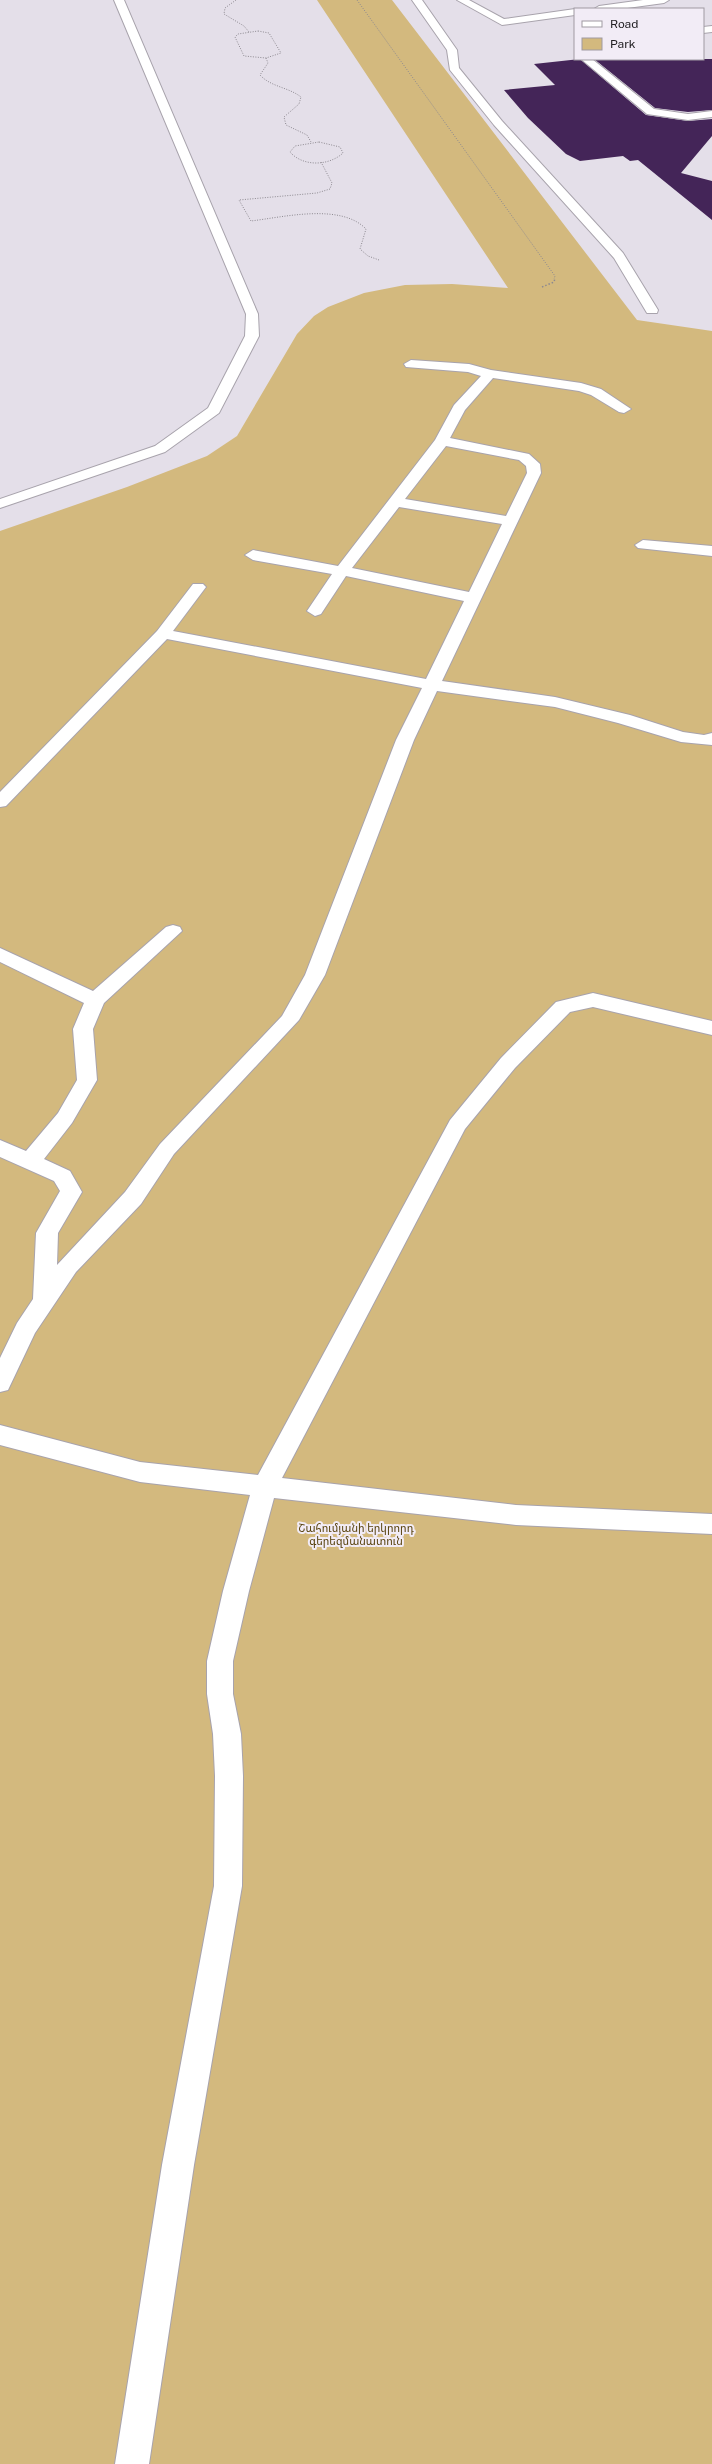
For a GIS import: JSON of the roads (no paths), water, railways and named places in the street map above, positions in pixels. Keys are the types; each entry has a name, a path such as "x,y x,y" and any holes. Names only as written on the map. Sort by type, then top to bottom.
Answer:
{"lane":[{"path":"0,504 160,449 214,410 252,336 252,314 119,0"},
{"path":"417,0 452,50 454,68 498,123 619,256 652,310"},
{"path":"462,0 502,22 574,12"},
{"path":"606,8 664,0"},
{"path":"587,60 651,112 688,117 712,114"},
{"path":"412,364 469,368 490,374 580,386 596,392 624,409"},
{"path":"315,611 342,571 442,441 459,408 490,374"},
{"path":"0,1383 25,1329 44,1299 68,1266 133,1198 167,1149 289,1020 315,975 405,740 512,522 534,473 533,464 524,457 442,441"},
{"path":"394,502 512,522"},
{"path":"643,545 712,551"},
{"path":"253,555 342,571 474,598"},
{"path":"0,802 164,634 198,587"},
{"path":"164,634 432,685 555,702 624,718 680,737 707,741 712,738"},
{"path":"30,1161 65,1118 87,1080 83,1029 95,1000 173,931"},
{"path":"0,954 95,1000"},
{"path":"132,2464 178,2165 228,1886 229,1776 227,1734 220,1694 220,1661 236,1591 265,1486 457,1125 508,1063 563,1007 593,1000 712,1028"},
{"path":"0,1148 62,1176 71,1192 59,1209 47,1233 44,1299"},
{"path":"0,1435 140,1472 516,1515 712,1524"}],"park label":[{"name":"Շահումյանի երկրորդ գերեզմանատուն","path":"356,1534"}]}
